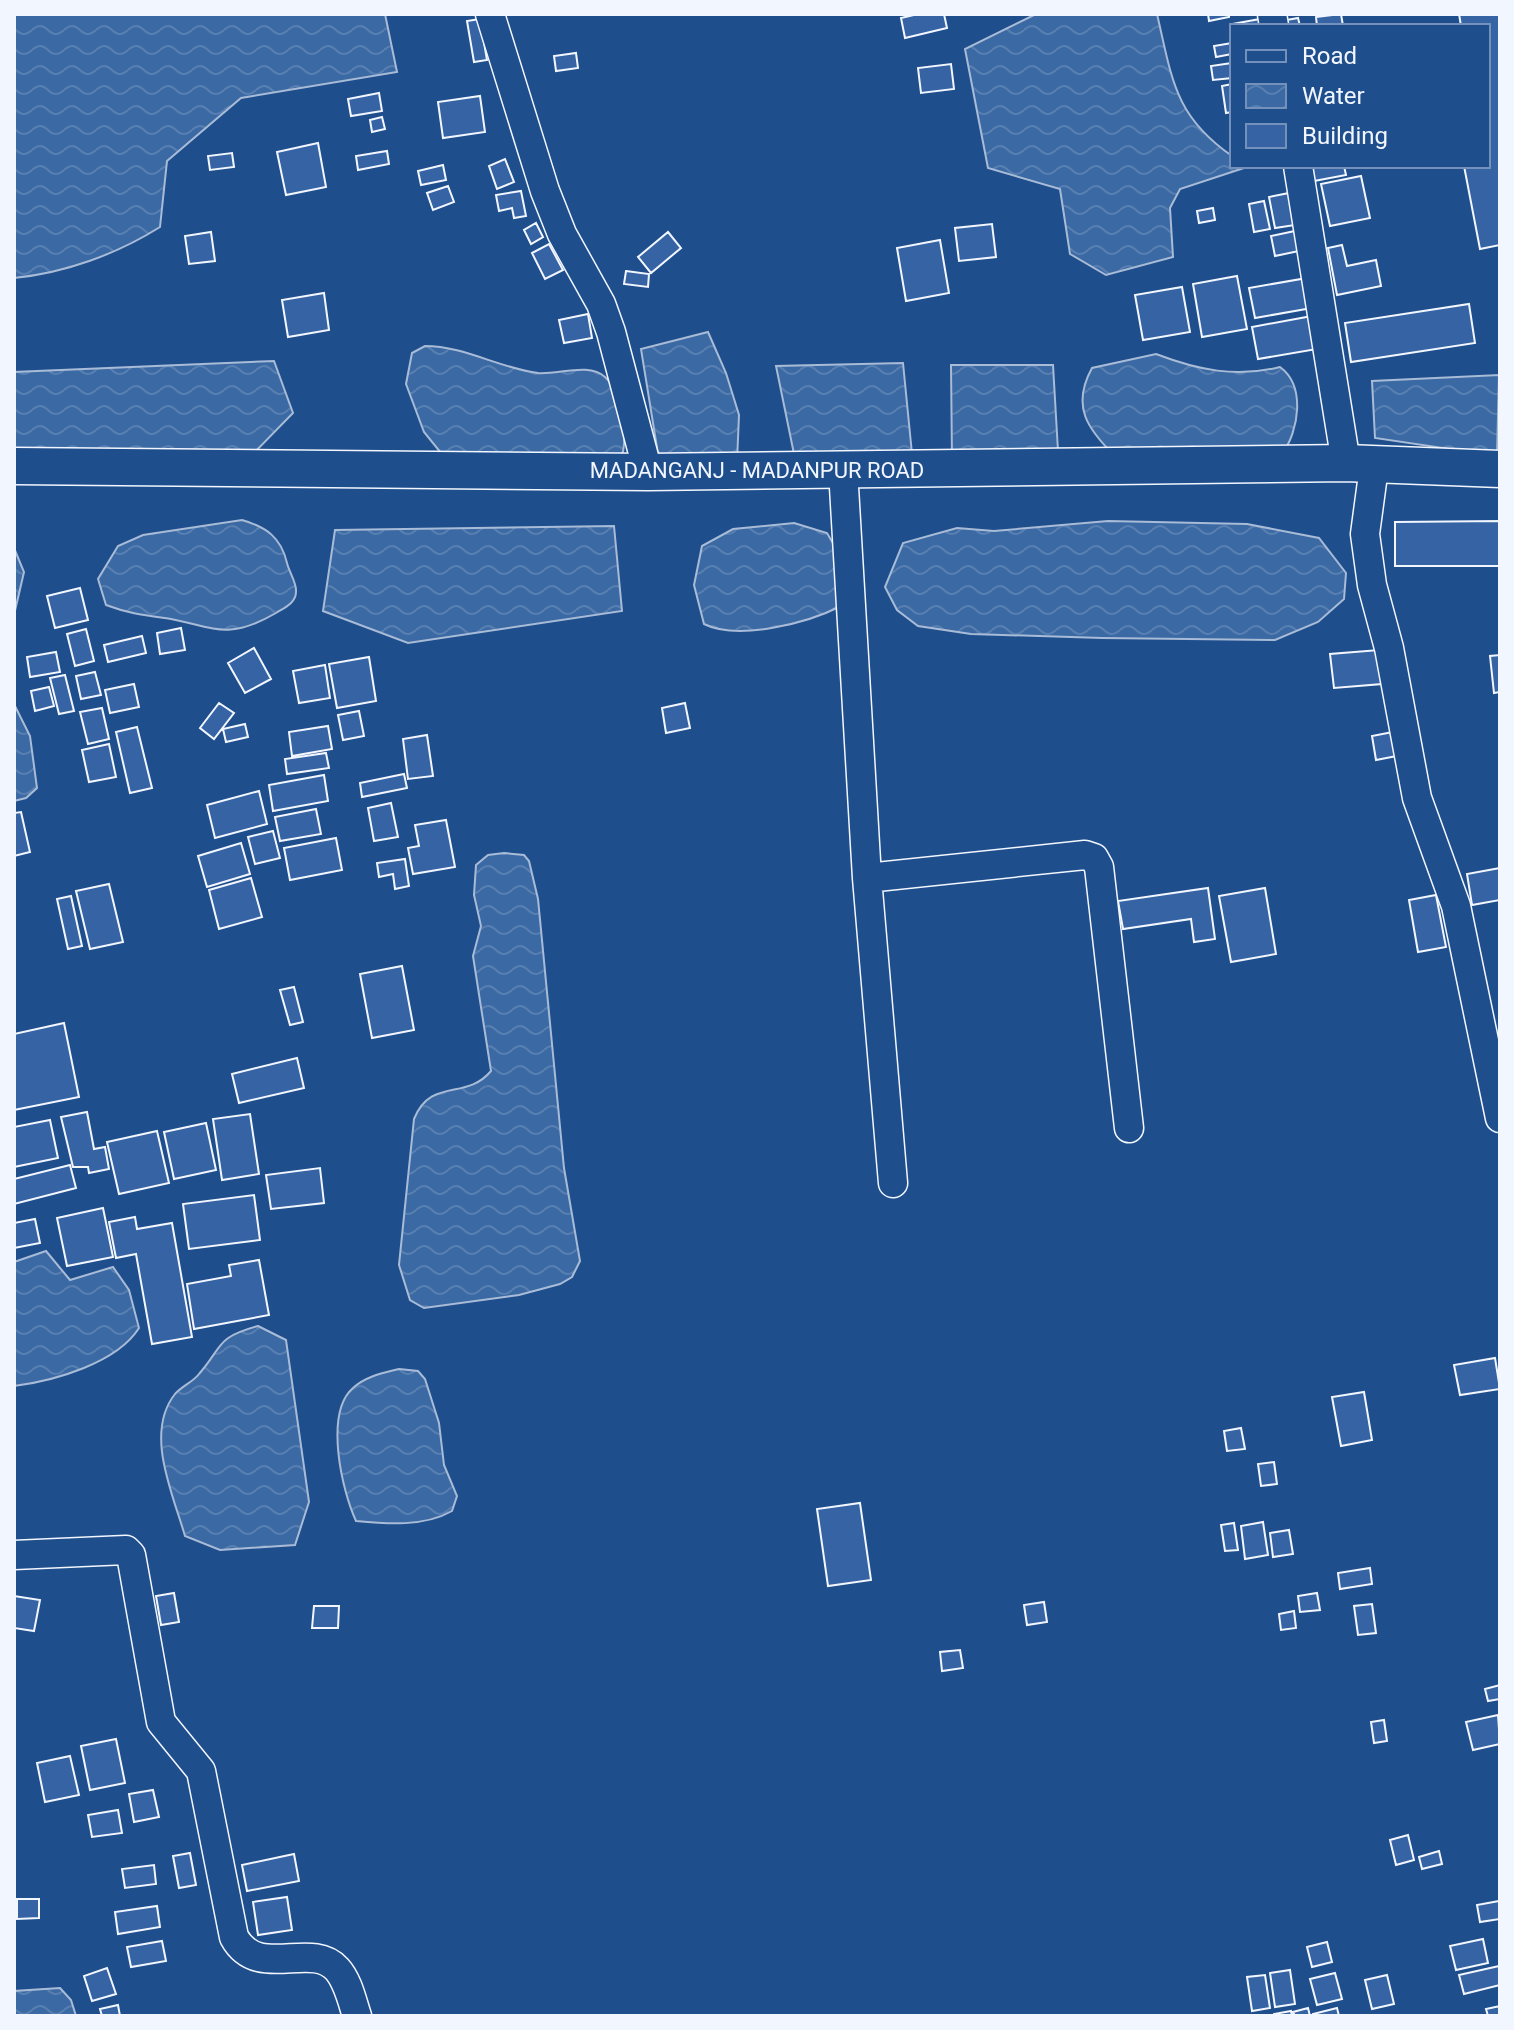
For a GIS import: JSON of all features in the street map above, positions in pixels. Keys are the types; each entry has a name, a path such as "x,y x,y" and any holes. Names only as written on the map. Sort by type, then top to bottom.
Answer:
{"main road":[{"name":"MADANGANJ - MADANPUR ROAD","path":"14,466 648,472 1360,465 1500,469"}],"street":[{"path":"490,14 545,191 562,234 601,304 611,332 648,472"},
{"path":"1298,168 1360,465 1372,585 1389,648 1417,798 1456,906 1500,1118"},
{"path":"843,470 867,878 893,1183"},
{"path":"867,878 1085,855 1094,858 1099,867 1129,1128"},
{"path":"14,1555 42,1551 126,1550 131,1555 161,1722 201,1771 234,1937 242,1952 254,1958 323,1960 336,1967 357,2016"}],"water":[{"path":"14,14 385,14 397,72 241,98 167,161 160,227 90,261 52,272 14,278"},
{"path":"1157,14 1172,77 1187,110 1198,126 1230,154 1230,168 1244,168 1180,189 1170,208 1173,257 1106,275 1070,254 1060,189 988,168 965,49 1034,15"},
{"path":"708,332 726,373 739,415 737,462 659,460 641,349"},
{"path":"425,346 454,350 538,373 591,370 598,373 616,392 624,423 623,452 614,459 445,458 424,432 406,384 412,353"},
{"path":"1156,354 1217,371 1248,372 1280,367 1294,385 1297,397 1293,433 1282,454 1116,457 1097,437 1085,416 1083,394 1086,382 1092,368"},
{"path":"274,361 293,413 250,457 14,457 14,372"},
{"path":"903,363 912,454 794,454 776,366"},
{"path":"951,365 1053,365 1058,451 952,461"},
{"path":"1499,375 1497,456 1375,438 1372,381"},
{"path":"242,520 271,534 281,546 296,592 292,602 282,609 244,627 220,629 106,605 98,579 118,546 143,535"},
{"path":"1108,521 1247,524 1319,538 1346,573 1344,599 1318,622 1275,640 1102,638 971,634 918,626 897,610 885,587 903,543 957,528 994,531"},
{"path":"794,523 827,533 844,562 841,606 773,628 735,631 704,624 694,585 702,546 733,529"},
{"path":"614,526 622,611 408,643 323,611 335,530"},
{"path":"14,548 24,572 14,615"},
{"path":"14,704 30,736 37,788 26,798 14,801"},
{"path":"488,855 524,855 529,861 538,899 564,1168 580,1261 572,1277 560,1284 519,1295 424,1308 410,1300 399,1265 414,1119 430,1098 471,1085 491,1071 473,956 481,926 474,895 476,865"},
{"path":"46,1251 70,1280 113,1267 129,1290 139,1328 116,1351 83,1368 47,1380 14,1386 14,1262"},
{"path":"258,1326 286,1340 309,1502 295,1545 220,1550 185,1536 168,1483 161,1445 162,1427 166,1410 175,1394 197,1377 222,1344 234,1334"},
{"path":"399,1369 418,1371 425,1379 439,1423 444,1465 457,1496 452,1511 430,1520 393,1523 356,1521 341,1472 339,1415 344,1400 358,1384"},
{"path":"60,1988 71,2000 76,2016 14,2016 14,1991"}],"building":[{"path":"918,14 944,14 947,28 905,38 901,18"},
{"path":"1208,14 1229,14 1229,17 1209,21"},
{"path":"1341,14 1343,24 1317,24 1316,17"},
{"path":"1459,14 1500,14 1500,245 1480,249 1464,168 1490,168 1490,24 1461,24"},
{"path":"1298,18 1300,24 1282,24 1281,21"},
{"path":"480,19 487,60 474,62 467,21"},
{"path":"1260,19 1261,24 1232,24"},
{"path":"1230,43 1230,54 1216,57 1214,46"},
{"path":"576,53 578,68 556,71 554,56"},
{"path":"1230,63 1230,78 1213,80 1211,66"},
{"path":"951,64 954,89 921,93 918,68"},
{"path":"1230,84 1230,112 1226,113 1222,86"},
{"path":"379,93 382,111 351,116 348,99"},
{"path":"480,96 485,132 443,138 438,102"},
{"path":"382,117 385,129 372,132 370,120"},
{"path":"318,143 326,187 286,195 277,152"},
{"path":"387,151 389,164 358,170 356,156"},
{"path":"232,153 234,167 210,170 208,156"},
{"path":"505,159 514,182 497,189 489,166"},
{"path":"443,165 446,180 421,185 418,171"},
{"path":"1311,168 1344,168 1346,175 1314,181"},
{"path":"1361,176 1370,218 1330,226 1321,184"},
{"path":"448,186 454,202 433,210 427,193"},
{"path":"521,191 526,216 514,218 512,208 499,211 496,195"},
{"path":"1289,193 1295,225 1275,228 1269,197"},
{"path":"1264,201 1270,229 1254,232 1249,204"},
{"path":"1213,208 1215,220 1199,223 1197,211"},
{"path":"536,223 543,237 531,244 524,230"},
{"path":"992,224 996,257 959,261 955,228"},
{"path":"1295,231 1299,251 1275,256 1271,236"},
{"path":"211,232 215,261 189,264 185,236"},
{"path":"668,232 681,248 651,273 638,257"},
{"path":"940,240 949,293 906,301 897,248"},
{"path":"549,244 563,270 545,279 532,253"},
{"path":"1342,245 1347,266 1376,260 1381,286 1337,295 1328,248"},
{"path":"626,271 649,274 648,287 624,284"},
{"path":"1237,276 1247,329 1202,337 1193,284"},
{"path":"1307,278 1312,308 1255,318 1249,288"},
{"path":"1182,287 1190,332 1143,340 1135,295"},
{"path":"324,293 329,330 288,337 282,300"},
{"path":"1469,304 1475,343 1351,362 1345,323"},
{"path":"588,314 592,338 564,343 559,320"},
{"path":"1312,316 1317,349 1258,359 1252,327"},
{"path":"1500,521 1500,566 1395,566 1395,522"},
{"path":"80,588 88,620 55,628 47,596"},
{"path":"181,628 185,650 160,654 157,633"},
{"path":"86,629 94,661 75,666 67,634"},
{"path":"142,636 146,653 108,662 104,645"},
{"path":"254,648 271,679 245,693 228,663"},
{"path":"1379,650 1382,684 1334,688 1330,654"},
{"path":"56,652 60,672 30,677 27,657"},
{"path":"1500,655 1500,692 1494,693 1490,656"},
{"path":"369,657 376,701 337,708 329,664"},
{"path":"325,665 330,698 299,703 293,671"},
{"path":"95,672 101,695 81,699 76,676"},
{"path":"65,675 74,711 59,714 50,678"},
{"path":"134,684 139,707 110,713 105,690"},
{"path":"49,687 54,706 35,711 31,691"},
{"path":"219,703 234,713 214,739 200,728"},
{"path":"685,703 690,728 666,733 662,708"},
{"path":"102,708 109,739 88,744 80,712"},
{"path":"359,711 364,736 343,740 338,715"},
{"path":"245,724 248,737 226,742 223,729"},
{"path":"328,726 332,749 292,756 289,732"},
{"path":"137,727 152,788 130,793 116,732"},
{"path":"1398,731 1402,755 1376,760 1372,736"},
{"path":"427,735 433,776 408,779 403,739"},
{"path":"109,744 116,777 89,782 82,750"},
{"path":"326,753 329,768 287,774 285,759"},
{"path":"404,774 407,788 362,797 360,783"},
{"path":"324,775 328,801 273,811 269,785"},
{"path":"259,791 267,824 215,838 207,805"},
{"path":"391,803 398,837 374,841 368,808"},
{"path":"316,809 321,834 280,841 275,817"},
{"path":"21,812 30,852 14,856 14,813"},
{"path":"446,820 455,867 413,874 408,848 419,846 415,825"},
{"path":"273,831 280,858 255,864 248,837"},
{"path":"336,838 342,870 290,880 284,848"},
{"path":"241,843 250,874 207,887 198,856"},
{"path":"405,859 409,886 395,889 393,874 379,877 377,863"},
{"path":"1500,868 1500,900 1472,905 1467,874"},
{"path":"251,878 262,917 219,929 209,890"},
{"path":"109,884 123,942 90,949 76,891"},
{"path":"1208,888 1215,939 1194,942 1191,919 1123,929 1118,901"},
{"path":"1265,888 1276,954 1231,962 1219,896"},
{"path":"1436,895 1446,947 1418,952 1409,900"},
{"path":"71,896 82,946 68,949 57,899"},
{"path":"402,966 414,1030 372,1038 360,974"},
{"path":"294,987 303,1022 290,1025 280,990"},
{"path":"64,1023 79,1097 14,1110 14,1034"},
{"path":"297,1058 304,1088 239,1103 232,1074"},
{"path":"87,1112 94,1149 105,1147 109,1169 89,1173 88,1167 73,1167 61,1117"},
{"path":"250,1114 259,1174 222,1180 213,1119"},
{"path":"50,1120 58,1158 14,1167 14,1127"},
{"path":"206,1123 216,1170 174,1179 164,1132"},
{"path":"157,1131 169,1183 119,1194 107,1142"},
{"path":"70,1165 76,1188 14,1204 14,1179"},
{"path":"320,1168 324,1203 271,1209 266,1175"},
{"path":"254,1195 260,1240 189,1249 183,1204"},
{"path":"103,1208 113,1257 67,1266 57,1218"},
{"path":"135,1217 137,1229 172,1223 192,1337 152,1344 136,1254 116,1258 109,1222"},
{"path":"35,1219 40,1243 14,1248 14,1223"},
{"path":"259,1260 269,1315 194,1329 187,1284 231,1276 229,1265"},
{"path":"1495,1358 1500,1389 1460,1395 1454,1365"},
{"path":"1364,1392 1372,1440 1341,1446 1332,1397"},
{"path":"1241,1428 1245,1449 1227,1451 1224,1431"},
{"path":"1274,1462 1277,1484 1261,1486 1258,1464"},
{"path":"860,1503 871,1580 828,1586 817,1509"},
{"path":"1263,1522 1268,1555 1245,1559 1241,1526"},
{"path":"1234,1523 1238,1550 1225,1551 1221,1525"},
{"path":"1289,1530 1293,1554 1273,1557 1270,1533"},
{"path":"1370,1568 1372,1584 1340,1589 1338,1573"},
{"path":"174,1593 179,1622 161,1625 156,1596"},
{"path":"1317,1593 1320,1610 1300,1612 1298,1596"},
{"path":"14,1596 40,1600 34,1631 14,1628"},
{"path":"1044,1602 1047,1622 1027,1625 1024,1605"},
{"path":"1372,1604 1376,1633 1358,1635 1354,1606"},
{"path":"314,1606 339,1606 338,1628 312,1628"},
{"path":"1294,1611 1296,1628 1281,1630 1279,1614"},
{"path":"960,1650 963,1668 942,1671 940,1652"},
{"path":"1500,1685 1500,1699 1488,1701 1485,1689"},
{"path":"1498,1715 1500,1744 1473,1750 1466,1722"},
{"path":"1384,1720 1387,1741 1374,1743 1371,1722"},
{"path":"116,1739 125,1783 90,1790 81,1746"},
{"path":"70,1756 79,1795 45,1802 37,1763"},
{"path":"153,1790 159,1817 134,1822 129,1794"},
{"path":"118,1810 122,1833 92,1837 88,1815"},
{"path":"1408,1835 1414,1860 1396,1865 1390,1840"},
{"path":"1439,1851 1442,1864 1422,1869 1419,1857"},
{"path":"190,1853 196,1885 179,1888 173,1856"},
{"path":"294,1854 299,1881 247,1891 242,1865"},
{"path":"154,1865 156,1884 125,1888 122,1869"},
{"path":"287,1897 292,1930 258,1935 253,1902"},
{"path":"17,1899 39,1899 39,1918 17,1919"},
{"path":"1499,1901 1500,1919 1480,1922 1477,1905"},
{"path":"157,1906 160,1927 118,1934 115,1912"},
{"path":"1483,1939 1488,1963 1456,1970 1450,1946"},
{"path":"162,1941 166,1961 131,1967 127,1947"},
{"path":"1327,1942 1332,1962 1312,1967 1307,1947"},
{"path":"1499,1966 1500,1985 1464,1994 1459,1975"},
{"path":"107,1968 116,1994 92,2001 84,1976"},
{"path":"1290,1970 1295,2004 1275,2007 1270,1973"},
{"path":"1335,1973 1342,1999 1317,2005 1310,1979"},
{"path":"1265,1975 1270,2008 1252,2011 1247,1977"},
{"path":"1387,1975 1394,2004 1372,2009 1365,1980"},
{"path":"118,2005 120,2016 102,2016 100,2009"},
{"path":"1500,2006 1500,2016 1488,2016 1486,2009"},
{"path":"1308,2008 1310,2016 1295,2016 1293,2012"},
{"path":"1337,2008 1339,2016 1313,2016 1313,2014"},
{"path":"1291,2011 1292,2016 1274,2016 1274,2014"}]}
